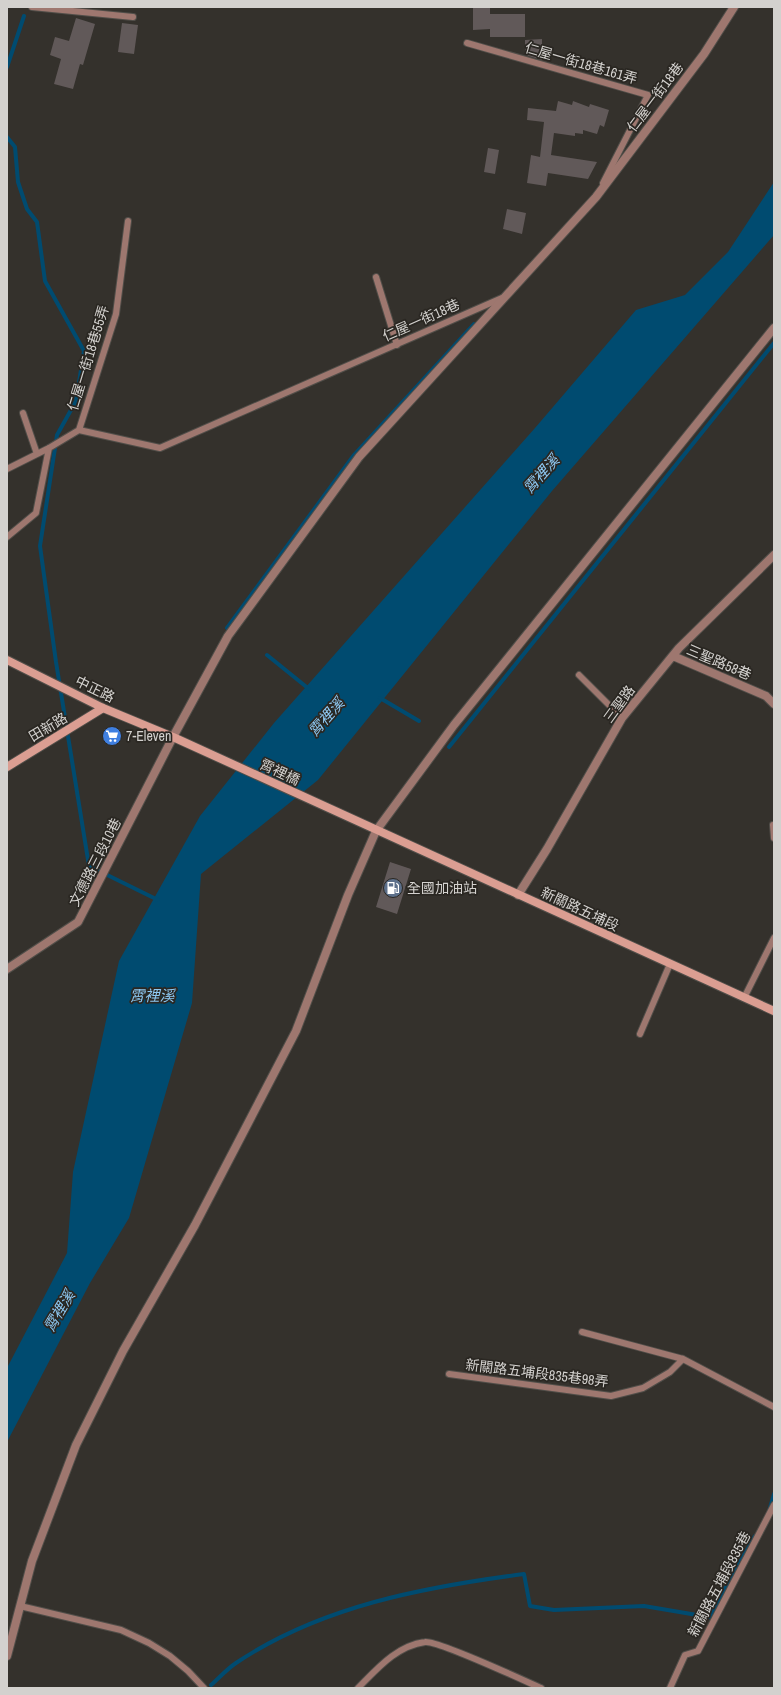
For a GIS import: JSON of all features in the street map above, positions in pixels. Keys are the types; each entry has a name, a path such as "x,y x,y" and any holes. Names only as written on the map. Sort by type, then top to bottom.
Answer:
{"main road":[{"name":"中正路","path":"7,660 103,708 173,737"},
{"name":"田新路","path":"7,767 103,708"},
{"name":"霄裡橋","path":"173,737 376,831"},
{"name":"新關路五埔段","path":"376,831 774,1011"}],"street":[{"name":"仁屋一街18巷","path":"506,296 596,197 704,54 734,7"},
{"name":"文德路三段10巷","path":"7,969 78,922 173,737 228,636 359,457 506,296"},
{"path":"7,1656 32,1561 76,1445 123,1350 195,1225 296,1031 348,895 376,831 454,725 774,328"},
{"name":"三聖路","path":"518,895 548,849 622,718 673,656 774,555"},
{"name":"三聖路58巷","path":"673,656 766,696 774,704"}],"lane":[{"path":"32,7 133,17"},
{"name":"仁屋一街18巷161弄","path":"467,43 648,95 596,197"},
{"name":"仁屋一街18巷55弄","path":"79,430 116,314 128,221"},
{"path":"376,277 397,345"},
{"name":"仁屋一街18巷","path":"79,430 160,448 506,296"},
{"path":"23,413 37,454"},
{"path":"7,469 49,448 79,430"},
{"path":"7,537 36,513 49,448"},
{"path":"579,676 622,718"},
{"path":"773,825 774,838"},
{"path":"744,998 774,938"},
{"path":"640,1034 670,964"},
{"path":"582,1332 683,1359 774,1407"},
{"name":"新關路五埔段835巷98弄","path":"449,1374 611,1396 643,1388 670,1372 683,1359"},
{"name":"新關路五埔段835巷","path":"670,1688 685,1654 698,1651 774,1506"},
{"path":"20,1606 121,1630 149,1643 170,1656 188,1671 204,1688"},
{"path":"358,1688 386,1660 410,1646 432,1642 541,1688"}],"water":[{"name":"霄裡溪","path":"774,182 774,235 552,491 318,780 201,874 192,1003 129,1218 90,1283 7,1442 7,1368 67,1253 73,1172 119,961 200,816 274,723 535,428 636,310 685,295 728,252"}],"building":[{"path":"490,7 490,14 525,14 525,37 490,37 490,29 473,30 473,8"},
{"path":"76,18 95,24 83,65 80,64 73,89 54,84 61,59 50,55 55,37 69,41"},
{"path":"122,23 138,25 134,54 118,52"},
{"path":"542,39 542,60 525,55 525,40"},
{"path":"558,101 572,105 573,101 589,107 590,104 609,110 604,127 600,125 597,134 583,130 583,134 575,133 575,136 554,133 551,155 597,162 588,179 548,173 546,186 527,183 531,155 540,157 544,122 527,120 528,108 556,111"},
{"path":"488,148 499,150 495,174 484,172"},
{"path":"507,209 526,213 522,234 503,229"},
{"name":"全國加油站","path":"390,862 411,869 397,914 376,907"}],"waterway":[{"path":"7,67 24,16"},
{"path":"7,137 15,147 18,182 27,209 37,222 45,281 84,351 76,401 57,435 40,546 56,662 89,866 158,900"},
{"path":"227,628 354,455 474,324"},
{"path":"449,747 774,343"},
{"path":"267,655 309,689"},
{"path":"380,698 419,721"},
{"path":"769,1511 774,1494"},
{"path":"211,1685 233,1665 269,1643 338,1613 411,1593 486,1579 524,1574 530,1606 554,1610 644,1606 709,1617 755,1536"}],"place":[{"name":"7-Eleven","path":"112,736"},
{"name":"全國加油站","path":"393,888"}]}
